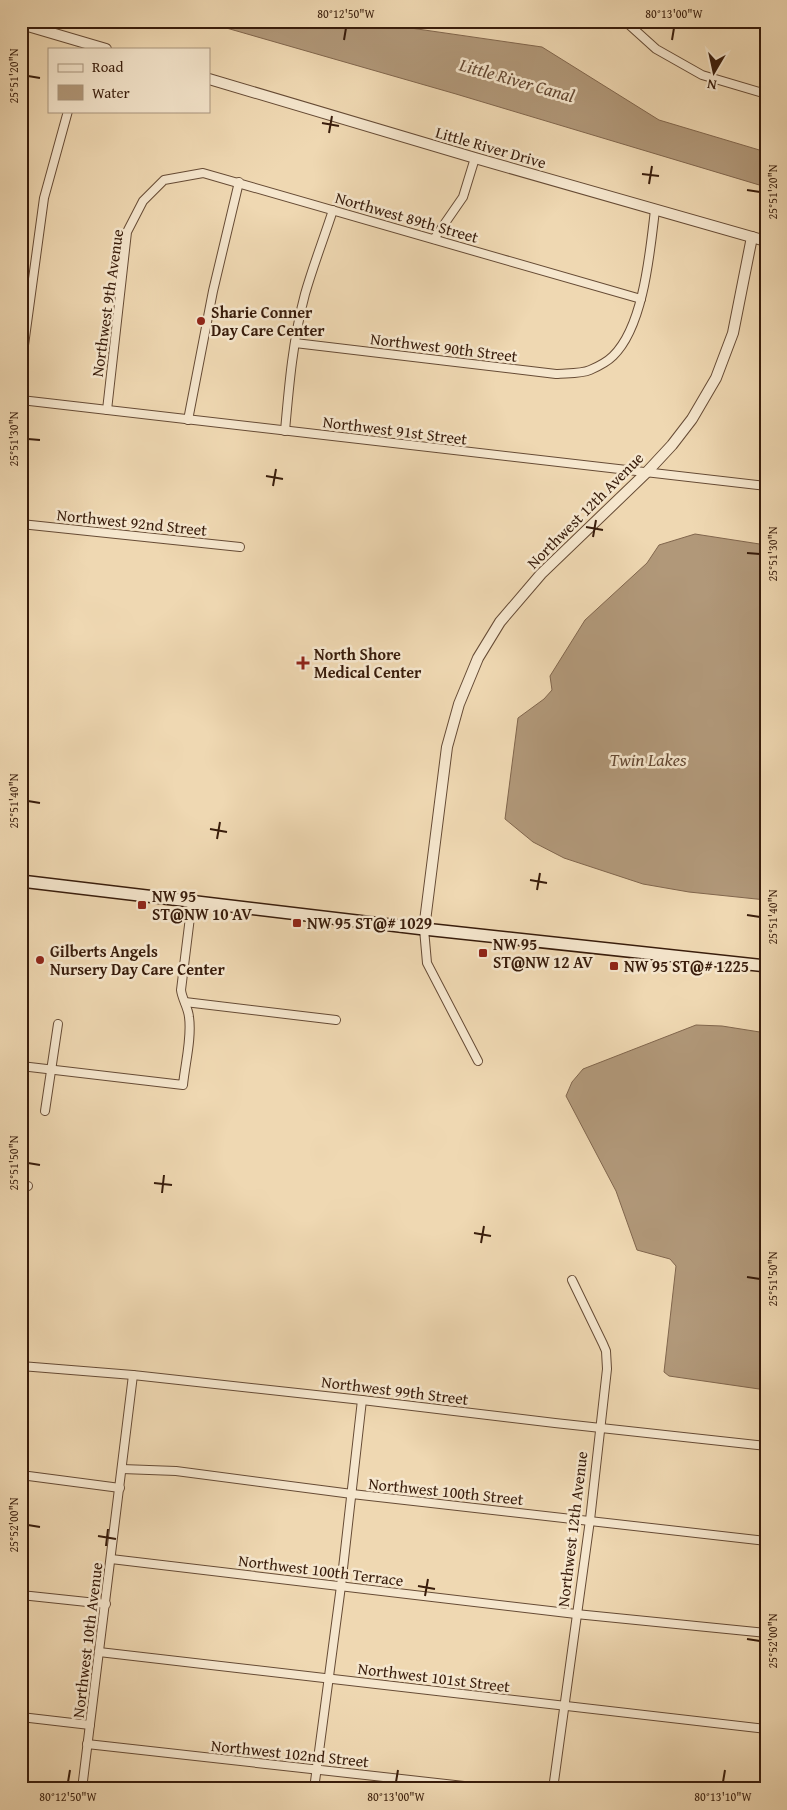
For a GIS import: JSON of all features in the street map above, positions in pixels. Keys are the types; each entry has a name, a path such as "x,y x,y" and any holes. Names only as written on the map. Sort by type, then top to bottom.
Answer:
{"main road":[{"path":"21,881 424,930 766,966"}],"street":[{"path":"625,21 656,49 702,75 766,94"},
{"path":"21,24 86,46 99,48"},
{"name":"Little River Drive","path":"210,79 766,242"},
{"path":"21,367 44,198 68,112"},
{"path":"434,239 462,197 475,158"},
{"name":"Northwest 89th Street","path":"164,180 203,173 641,299"},
{"name":"Northwest 9th Avenue","path":"106,410 127,232 143,201 164,180"},
{"path":"188,420 213,291 239,182"},
{"path":"286,431 295,343 305,294 333,210"},
{"path":"641,299 655,210"},
{"name":"Northwest 12th Avenue","path":"478,1061 426,963 424,930 447,748 459,704 478,658 500,622 541,574 646,473 672,445 692,419 716,378 733,334 752,237"},
{"name":"Northwest 90th Street","path":"295,343 556,374 589,370 613,356 628,334 641,299"},
{"name":"Northwest 91st Street","path":"21,400 766,486"},
{"name":"Northwest 92nd Street","path":"21,524 240,547"},
{"path":"21,1066 183,1085 190,1022 181,990 192,901"},
{"path":"185,1002 336,1020"},
{"path":"45,1111 58,1024"},
{"name":"Northwest 12th Avenue","path":"553,1789 590,1520 607,1369 606,1351 572,1280"},
{"name":"Northwest 99th Street","path":"21,1366 133,1375 766,1446"},
{"name":"Northwest 10th Avenue","path":"82,1789 133,1375"},
{"path":"314,1789 330,1679 362,1400"},
{"name":"Northwest 100th Street","path":"122,1469 176,1471 352,1494 766,1541"},
{"path":"21,1474 120,1488"},
{"name":"Northwest 100th Terrace","path":"111,1559 576,1614 766,1633"},
{"path":"21,1595 106,1604"},
{"name":"Northwest 101st Street","path":"100,1652 766,1729"},
{"path":"21,1717 90,1725"},
{"name":"Northwest 102nd Street","path":"87,1744 491,1789"}],"water":[{"name":"Little River Canal","path":"202,21 362,21 542,47 659,120 766,152 766,187 456,94"},
{"name":"Twin Lakes","path":"695,534 766,545 766,900 689,892 643,884 564,858 533,842 505,819 518,718 544,699 552,690 550,676 585,620 647,563 659,545"},
{"path":"696,1025 722,1026 766,1033 766,1390 669,1376 664,1372 676,1266 670,1259 637,1250 616,1191 566,1096 572,1082 583,1069"}],"place":[{"name":"Sharie Conner Day Care Center","path":"201,321"},
{"name":"North Shore Medical Center","path":"303,663"},
{"name":"NW 95 ST@NW 10 AV","path":"142,905"},
{"name":"NW 95 ST@# 1029","path":"297,923"},
{"name":"NW 95 ST@NW 12 AV","path":"483,953"},
{"name":"Gilberts Angels Nursery Day Care Center","path":"40,960"},
{"name":"NW 95 ST@# 1225","path":"614,966"}]}
